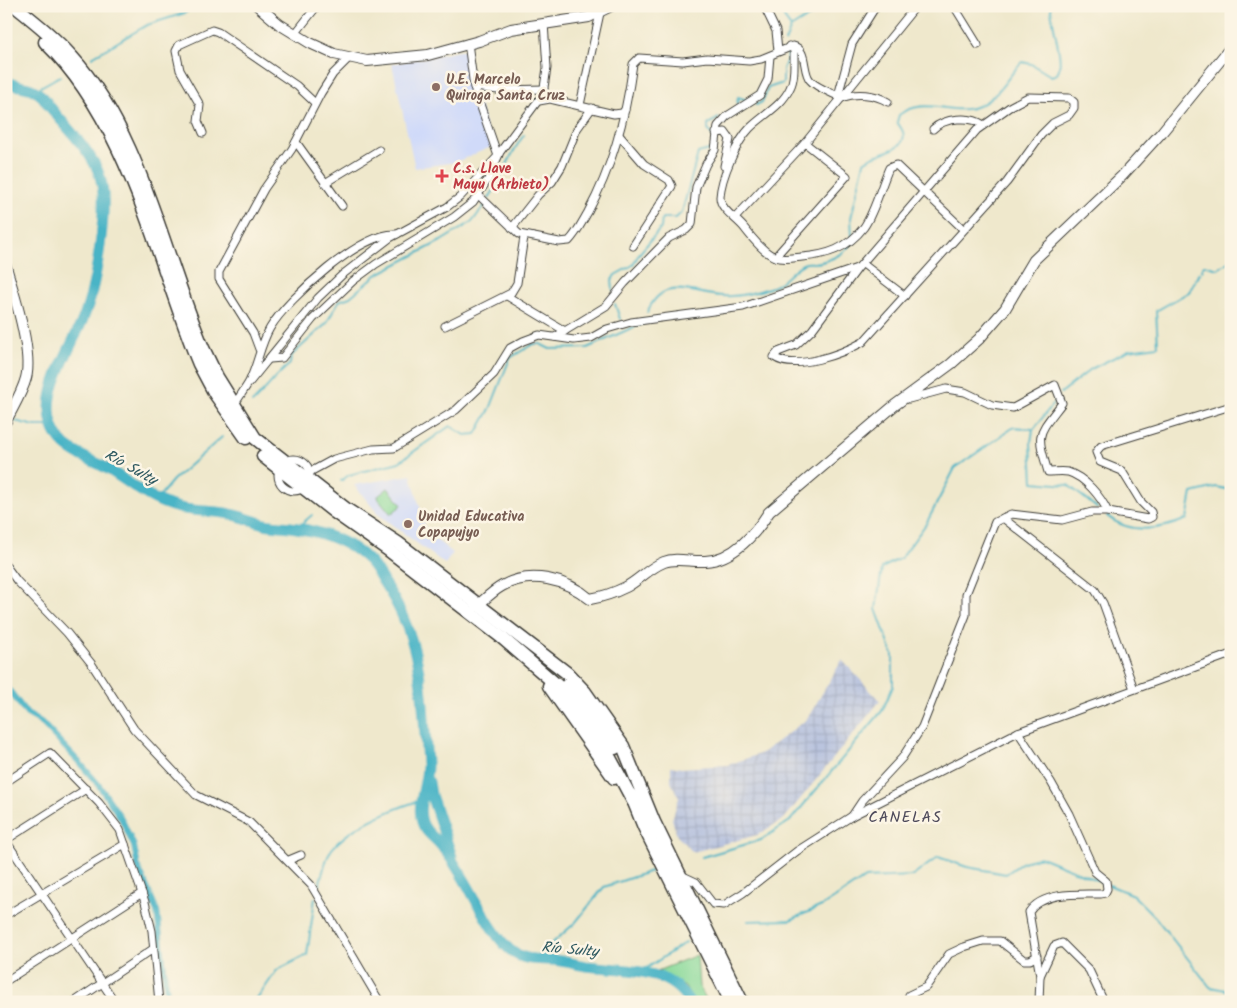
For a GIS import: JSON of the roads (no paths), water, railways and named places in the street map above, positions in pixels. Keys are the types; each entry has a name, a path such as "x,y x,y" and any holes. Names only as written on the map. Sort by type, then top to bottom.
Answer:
{"highway":[{"path":"15,6 41,26 72,57 112,115 133,156 192,323 217,376 255,438 269,455 284,467"},
{"path":"6,11 31,29 68,66 107,125 120,150 199,364 215,394 250,445 269,455 533,664 558,686 570,700 610,758 633,801 731,1002"},
{"path":"304,483 320,495 398,543 567,673 585,692 622,746 654,822 742,1002"}],"street":[{"path":"258,6 279,24 320,48 349,58 367,61 399,56 420,56 480,41 511,29 589,17 611,6"},
{"path":"295,34 317,6"},
{"path":"764,6 776,31 778,51"},
{"path":"840,97 852,44 876,6"},
{"path":"735,218 804,144 840,97 916,6"},
{"path":"954,6 978,45"},
{"path":"580,105 600,12"},
{"path":"270,359 282,358 313,319 353,281 376,264 454,217 473,202 489,178 498,156 516,127 540,101 547,68 544,23"},
{"path":"203,133 197,116 200,105 180,70 176,54 179,46 212,30 218,32 297,86 315,103"},
{"path":"468,43 474,87 498,156"},
{"path":"789,46 794,50 791,87 773,110 748,130 730,161 720,197 722,204 767,253 775,257 792,258 827,254 840,249 852,240 865,225 879,189 892,166 900,166 963,229"},
{"path":"470,187 512,228 524,237 565,242 573,237 604,180 620,134 633,64 639,58 683,61 707,58 749,61 770,56 789,46 800,49 811,82 840,97 851,94 870,96 888,102"},
{"path":"478,606 503,586 523,578 555,581 582,593 590,599 605,596 627,586 653,566 670,559 707,561 734,550 756,532 769,512 895,405 950,364 979,339 1005,309 1034,260 1122,176 1157,138 1231,47"},
{"path":"554,337 606,306 625,283 669,238 686,230 692,224 696,187 706,164 715,150 718,126 727,116 760,95 768,80 770,56"},
{"path":"259,349 253,333 219,279 219,272 264,190 296,142 315,103 333,74 349,58"},
{"path":"474,87 498,90 544,89"},
{"path":"1028,98 1069,98 1074,102 1074,108 1069,115 1053,123 1041,135 1007,182 863,342 847,351 813,360 781,362 774,358 778,352 796,344 812,330 860,266 924,192 984,125 1010,106 1028,98"},
{"path":"540,101 550,99 570,106 580,105 619,114 625,110"},
{"path":"512,228 538,195 552,182 577,129 592,108"},
{"path":"933,129 940,121 969,120 984,125"},
{"path":"716,133 725,132 730,139 724,168 724,181"},
{"path":"620,134 644,164 669,180 672,186 634,246"},
{"path":"296,142 342,206"},
{"path":"775,257 847,176 804,144"},
{"path":"325,183 379,150"},
{"path":"235,404 249,383 318,298 362,258 397,234 447,207 470,187 498,156"},
{"path":"249,383 259,349 275,322 312,280 372,240 387,233 397,234"},
{"path":"445,326 507,296 517,283 524,237"},
{"path":"860,266 906,296"},
{"path":"284,467 284,488 304,483 334,459 373,449 394,448 456,410 494,374 510,348 540,335 574,340 591,338 607,328 631,322 743,307 860,266"},
{"path":"6,267 27,349 28,367 26,378 7,419"},
{"path":"507,296 565,331"},
{"path":"895,405 912,397 946,389 965,392 992,405 1013,408 1055,385 1062,403 1040,432 1040,446 1048,472 1068,472 1085,482 1103,500 1108,512"},
{"path":"852,816 862,801 902,758 922,727 966,615 966,594 995,522 1012,514 1062,520 1092,512 1108,512 1148,519 1152,517 1152,512 1141,502 1122,471 1100,462 1096,452 1101,446 1231,406"},
{"path":"1003,518 1095,590 1103,603 1134,689"},
{"path":"6,566 17,581 66,633 91,663 134,729 196,795 249,822 312,885 380,1002"},
{"path":"680,875 696,882 714,904 724,905 743,893 797,851 852,816 1018,732 1231,654"},
{"path":"1018,732 1052,782 1069,814 1095,872 1106,881 1107,886 1105,892 1101,894 1068,893 1032,908 1029,918 1040,976 1039,1002"},
{"path":"6,782 50,753 86,789 120,830 142,893 152,931 159,1002"},
{"path":"86,789 6,840 115,1002"},
{"path":"6,915 125,844"},
{"path":"289,860 301,855"},
{"path":"6,981 142,893"},
{"path":"908,995 926,988 949,954 964,946 983,941 1000,941 1024,960 1030,960 1037,956"},
{"path":"1040,976 1054,946 1062,942 1089,970 1104,1002"},
{"path":"74,1002 153,949"}],"waterway":[{"path":"92,57 147,25 185,13 194,6"},
{"path":"778,6 791,27 785,42"},
{"path":"792,27 813,14 819,6"},
{"path":"852,237 851,218 864,162 901,144 903,132 897,122 899,115 909,109 919,107 968,109 978,106 992,97 1022,62 1031,64 1051,76 1057,74 1060,60 1051,6"},
{"path":"756,105 762,102 768,88 783,83 783,69 788,57 787,50"},
{"path":"35,90 60,76"},
{"name":"Río Sulty","path":"6,81 32,89 43,97 86,150 99,173 102,185 102,230 90,299 57,376 52,394 50,411 53,427 62,442 67,447 108,469 147,495 163,503 178,508 225,513 264,524 316,532 345,543 362,554 375,569 397,605 407,627 419,670 427,763 420,808 422,822 457,867 497,935 511,951 519,956 644,972 657,976 670,982 681,991 689,1002"},
{"path":"737,104 738,97 747,100"},
{"path":"713,136 708,130 708,124 719,118"},
{"path":"489,198 524,135"},
{"path":"613,291 612,280 615,275 633,265 639,254 661,228 662,218 676,218 682,212 698,153 713,149"},
{"path":"252,403 290,364 291,356 326,324 339,301 350,297 376,275 441,241 472,222 485,205"},
{"path":"647,313 654,301 661,294 670,290 729,296 761,291 781,282 803,264 835,257 848,248 850,244"},
{"path":"1061,393 1091,369 1129,350 1158,346 1156,311 1189,292 1204,265 1218,269 1231,260"},
{"path":"615,304 620,319"},
{"path":"341,481 349,475 399,462 450,426 465,435 476,434 490,409 510,358 533,344 540,344 550,349 587,348 643,323"},
{"path":"1034,429 1058,397"},
{"path":"11,420 35,426 52,426"},
{"path":"702,857 761,840 790,821 882,711 893,686 893,655 876,609 882,568 901,558 926,524 955,468 1014,427 1033,429 1031,443 1033,482 1068,485 1097,508"},
{"path":"157,499 173,480 222,437"},
{"path":"1107,516 1116,522 1136,528 1146,529 1167,526 1187,519 1192,493 1216,487 1231,490"},
{"path":"297,528 312,515"},
{"path":"6,686 27,714 41,722 79,762 98,784 121,818 134,846 138,867 157,911 168,1002"},
{"name":"Río Sulty","path":"429,782 431,795 452,857"},
{"path":"319,885 328,857 340,840 373,819 421,800"},
{"path":"748,921 790,920 824,905 865,878 913,876 938,857 967,867 1006,874 1023,862 1041,857 1104,883"},
{"path":"532,961 575,923 604,887 651,871"},
{"path":"1109,885 1133,895 1156,918 1210,987 1231,991"},
{"path":"255,1002 277,970 307,955 315,898"},
{"path":"641,972 686,942"}],"place":[{"name":"U.E. Marcelo Quiroga Santa Cruz","path":"436,87"},
{"name":"C.s. Llave Mayu (Arbieto)","path":"442,176"},
{"name":"Unidad Educativa Copapujyo","path":"408,524"}],"district":[{"name":"CANELAS","path":"905,816"}]}
